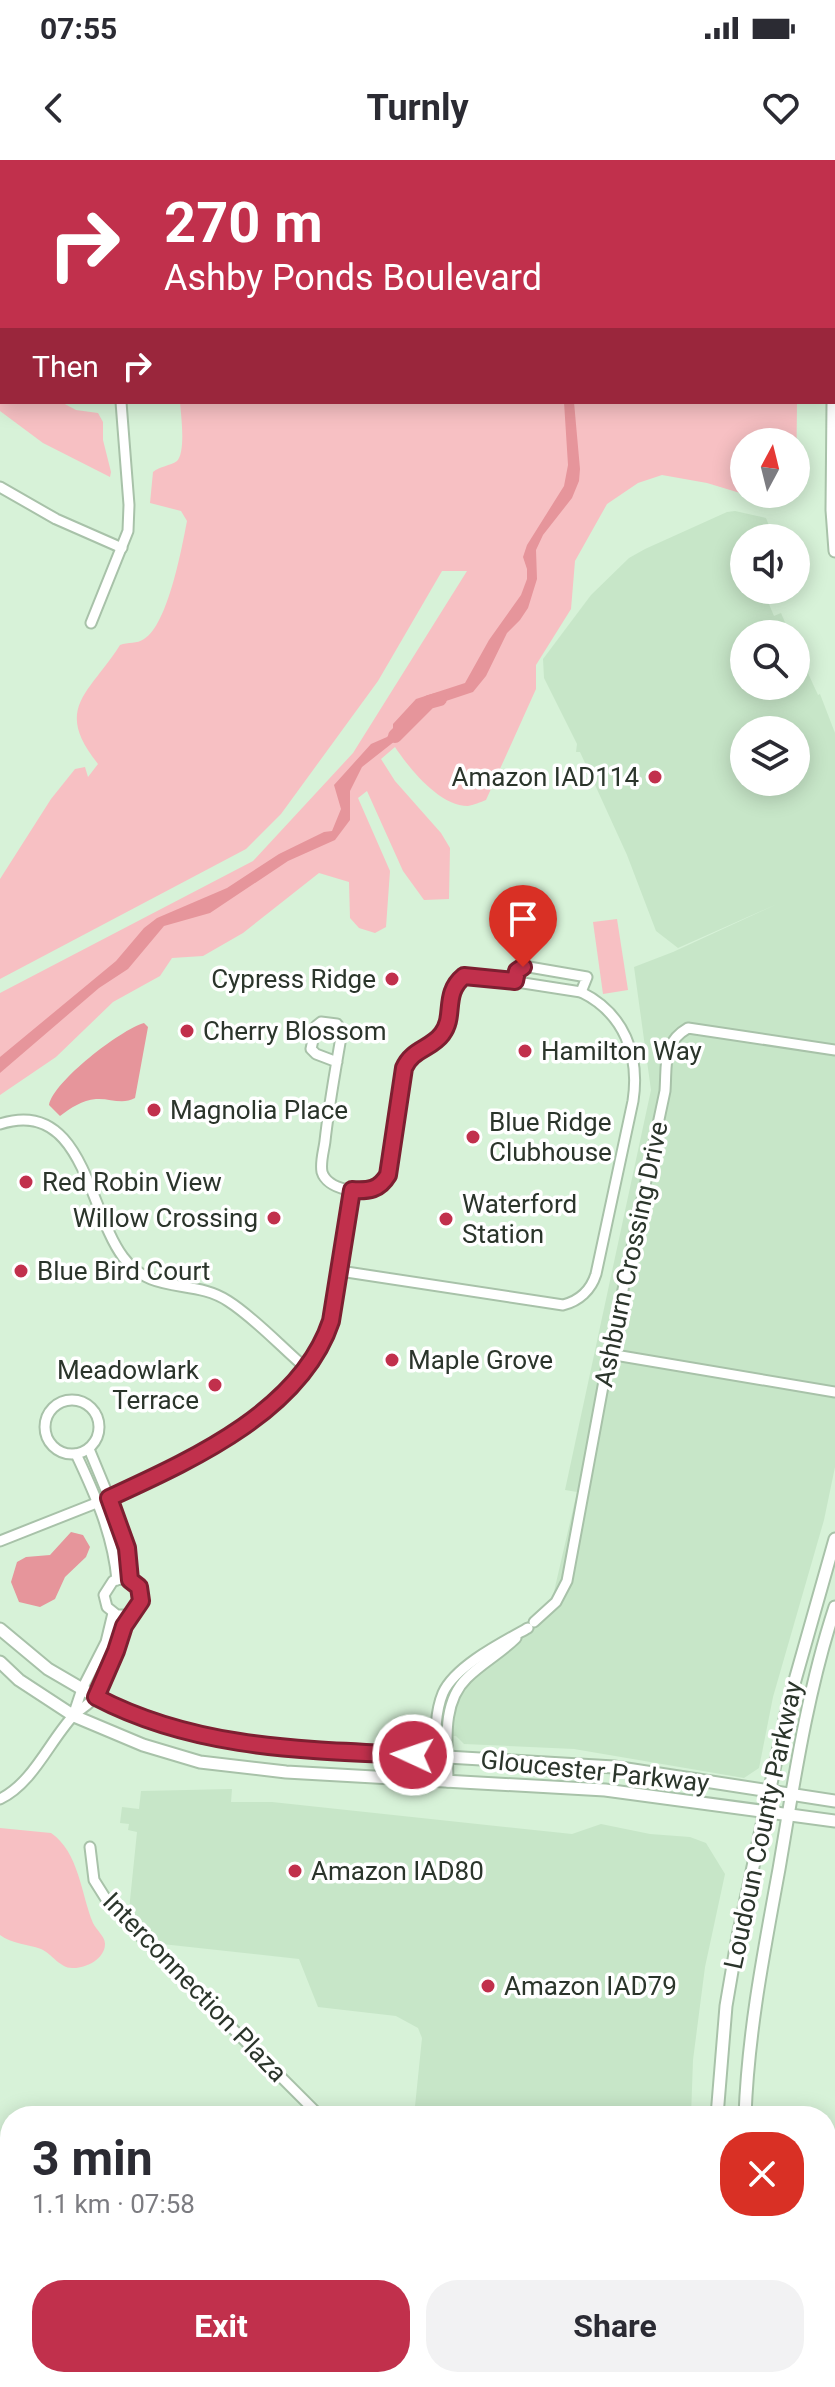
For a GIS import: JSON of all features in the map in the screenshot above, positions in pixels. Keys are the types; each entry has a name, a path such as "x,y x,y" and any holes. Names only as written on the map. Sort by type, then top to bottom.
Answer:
{"main road":[{"path":"833,404 832,510 835,551"},
{"name":"Loudoun County Parkway","path":"718,2106 721,2046 731,1972 797,1666 835,1539"},
{"name":"Loudoun County Parkway","path":"746,2106 757,1989 791,1795 811,1692 835,1607"},
{"name":"Gloucester Parkway","path":"0,1629 48,1669 96,1697 156,1723 228,1742 614,1767 835,1801"},
{"name":"Gloucester Parkway","path":"0,1662 19,1680 74,1716 143,1745 225,1766 605,1790 835,1821"}],"street":[{"path":"91,623 128,531 130,513 121,404"},
{"path":"0,487 56,519 122,548"},
{"path":"515,981 517,971 523,967 566,973 587,977 581,992"},
{"path":"337,1062 311,1049 316,1026 321,1022 337,1024 342,1031 322,1164 327,1181 352,1190 378,1188 388,1175 408,1057 442,1035 454,984 464,976 581,992 604,1005 623,1028 630,1048 634,1094 593,1283 582,1296 563,1305 340,1271"},
{"name":"Ashburn Crossing Drive","path":"534,1622 556,1602 567,1581 609,1354 665,1091 668,1050 674,1036 688,1028 835,1050"},
{"path":"0,1124 29,1119 55,1129 74,1150 100,1213 120,1253 131,1267 156,1282 198,1289 229,1301 307,1369"},
{"path":"0,1541 109,1498 200,1454 264,1410 307,1369 327,1335 331,1321 352,1190"},
{"path":"609,1354 835,1392"},
{"path":"66,1400 82,1402 95,1412 100,1428 89,1449 76,1454 60,1452 45,1432 47,1416 58,1403 66,1400"},
{"path":"89,1449 127,1548 130,1580"},
{"path":"76,1454 111,1542 117,1580"},
{"path":"0,1799 17,1787 74,1716 96,1697 142,1596 139,1587 130,1580 117,1580 110,1584 104,1595 105,1603 113,1613 131,1615"},
{"path":"74,1716 82,1689 106,1642 113,1613"},
{"path":"442,1756 456,1691 469,1676 528,1628 492,1648 457,1674 447,1686 439,1707 442,1781"},
{"name":"Interconnection Plaza","path":"90,1847 94,1880 111,1907 310,2106"}],"shaded area":[{"path":"0,404 65,404 76,410 98,413 103,422 110,477 43,443 0,411"},
{"path":"180,404 797,404 797,428 730,428 730,490 662,475 638,483 607,504 575,561 571,609 536,665 536,689 486,800 468,806 446,800 417,775 395,747 381,759 395,781 441,833 450,848 449,899 424,900 403,871 367,791 358,798 390,871 386,927 375,933 359,928 350,918 349,882 319,873 243,933 203,956 172,958 160,976 113,1002 56,1057 0,1095 0,993 253,861 353,753 467,571 442,571 378,681 281,814 246,849 0,979 0,879 51,799 75,769 85,767 88,777 98,764 78,729 80,702 120,645 141,641 153,631 167,602 187,521 181,511 150,503 153,472 174,463 180,456"},
{"path":"564,404 574,404 579,481 572,498 543,535 536,550 537,579 528,608 507,633 486,676 473,692 422,709 395,741 362,767 350,791 350,820 335,840 288,861 210,913 164,926 128,969 99,988 0,1073 0,1057 116,961 144,928 157,918 227,888 279,854 332,831 341,809 334,785 371,744 387,737 393,730 393,724 416,699 465,683 489,640 521,595 527,579 523,557 527,545 564,486 568,465"},
{"path":"727,512 766,518 768,524 730,524 730,604 769,604 774,616 781,613 784,620 730,620 730,700 810,700 810,678 835,733 835,1467 824,1520 773,1697 759,1768 744,1778 574,1749 464,1744 456,1736 446,1736 452,1694 550,1609 577,1492 565,1490 651,1090 634,967 673,952 777,904 678,948 656,931 627,855 580,752 576,752 577,744 544,678 543,659 591,595 629,558"},
{"path":"617,919 628,990 603,994 593,922"},
{"path":"144,1023 148,1027 135,1098 125,1101 91,1100 60,1116 49,1105 75,1070 120,1035"},
{"path":"71,1532 83,1535 90,1547 86,1557 65,1577 55,1599 40,1607 19,1602 11,1582 17,1562 26,1557 50,1555"},
{"path":"232,1789 231,1802 272,1802 572,1834 601,1824 650,1834 690,1837 706,1843 725,1874 705,1967 693,2060 691,2106 415,2106 422,2038 418,2028 396,2016 318,2007 299,1959 162,1944 129,1910 137,1832 128,1830 129,1824 120,1823 122,1807 139,1809 141,1791"},
{"path":"0,1828 51,1833 68,1851 93,1923 105,1941 102,1954 93,1962 83,1967 68,1967 41,1949 0,1935"}],"waterway":[{"path":"395,736 429,702 440,699"}],"place":[{"name":"Amazon IAD114","path":"655,777"},
{"name":"Cypress Ridge","path":"392,979"},
{"name":"Cherry Blossom","path":"187,1031"},
{"name":"Hamilton Way","path":"525,1051"},
{"name":"Magnolia Place","path":"154,1110"},
{"name":"Blue Ridge Clubhouse","path":"473,1137"},
{"name":"Red Robin View","path":"26,1182"},
{"name":"Willow Crossing","path":"274,1218"},
{"name":"Waterford Station","path":"446,1219"},
{"name":"Blue Bird Court","path":"21,1271"},
{"name":"Maple Grove","path":"392,1360"},
{"name":"Meadowlark Terrace","path":"215,1385"},
{"name":"Amazon IAD80","path":"295,1871"},
{"name":"Amazon IAD79","path":"488,1986"}],"route":[{"path":"413,1755 228,1742 156,1723 96,1697 124,1626 138,1609 142,1596 139,1587 130,1580 127,1548 109,1498 200,1454 264,1410 307,1369 327,1335 331,1321 352,1190 378,1188 388,1175 408,1057 442,1035 454,984 464,976 515,981 517,971 523,967"}]}
